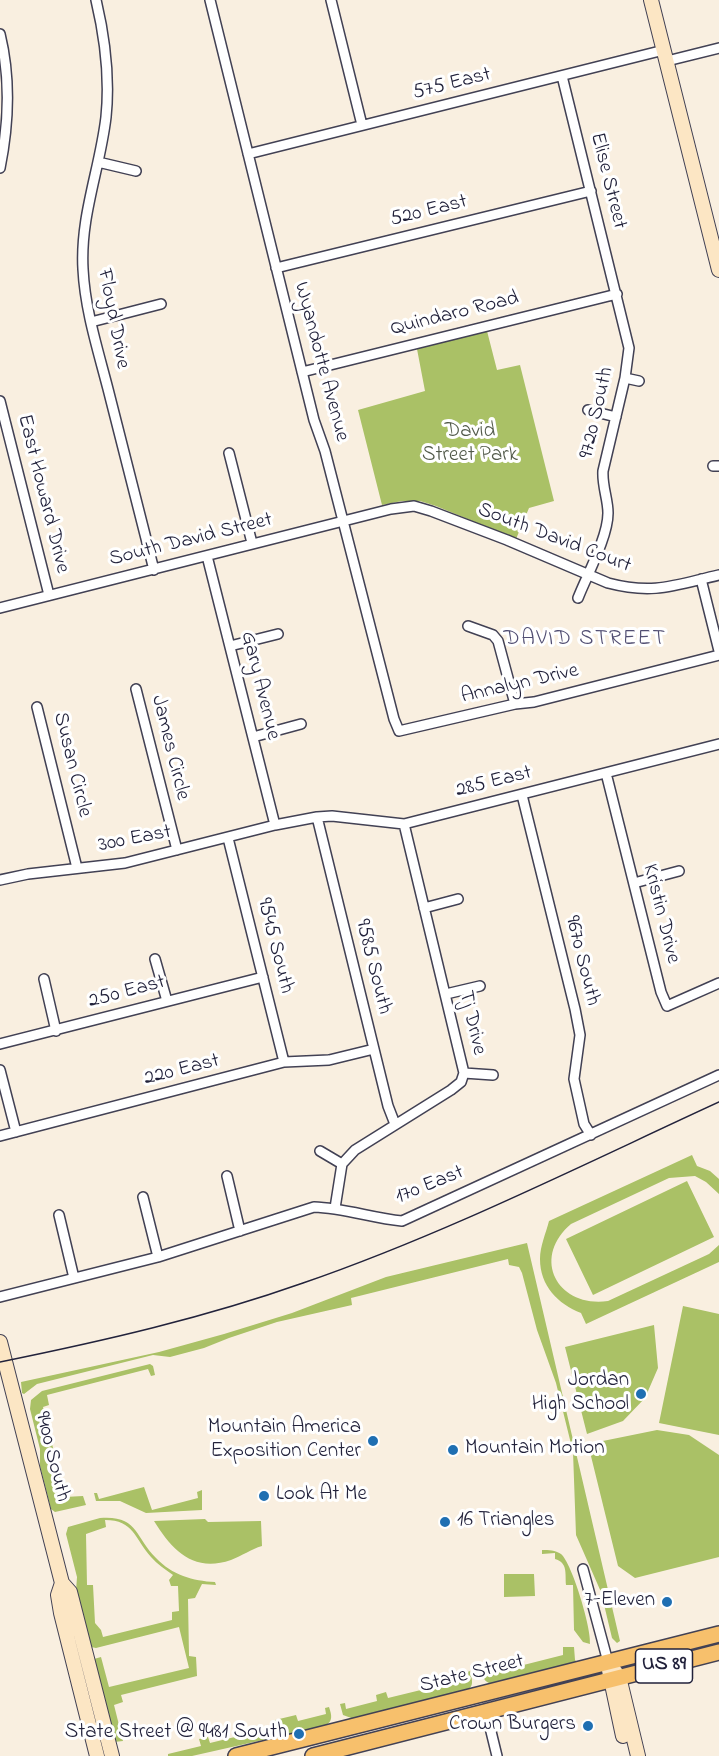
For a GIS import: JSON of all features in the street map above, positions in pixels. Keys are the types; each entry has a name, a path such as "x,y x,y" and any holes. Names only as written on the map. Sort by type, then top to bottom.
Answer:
{"main road":[{"name":"State Street","path":"236,1756 719,1634"},
{"name":"State Street","path":"313,1756 719,1652"}],"street":[{"name":"Floyd Drive","path":"96,0 104,33 107,72 106,117 98,162 89,194 83,243 83,269 91,322 154,570"},
{"name":"Wyandotte Avenue","path":"210,0 302,372 399,731"},
{"path":"331,0 362,125"},
{"path":"651,0 719,270"},
{"path":"0,34 8,88 5,143 0,168"},
{"name":"575 East","path":"248,154 562,76 719,48"},
{"name":"Elise Street","path":"562,76 617,294"},
{"path":"98,162 136,171"},
{"name":"520 East","path":"276,268 591,191"},
{"name":"Quindaro Road","path":"302,372 617,294"},
{"name":"9720 South","path":"578,598 607,525 608,511 602,480 603,471 625,378 629,348 617,294"},
{"path":"91,322 161,304"},
{"path":"625,378 639,381"},
{"name":"East Howard Drive","path":"0,401 49,595"},
{"path":"588,410 616,417"},
{"path":"229,453 252,543"},
{"name":"South David Court","path":"391,509 414,506 431,511 623,587 660,589 701,579"},
{"name":"South David Street","path":"0,608 391,509"},
{"name":"Gary Avenue","path":"207,556 275,825"},
{"path":"719,575 701,579 719,653"},
{"path":"468,626 493,635 498,641 515,704"},
{"path":"230,646 278,634"},
{"name":"Annalyn Drive","path":"399,731 515,704 534,702 719,653"},
{"name":"James Circle","path":"136,689 177,850"},
{"name":"Susan Circle","path":"38,707 77,868"},
{"path":"253,736 301,724"},
{"name":"285 East","path":"275,825 317,817 340,817 404,824 719,744"},
{"name":"Kristin Drive","path":"606,773 661,992 667,1006 719,983"},
{"name":"9670 South","path":"522,795 575,1009 580,1035 573,1079 584,1124 591,1135"},
{"name":"9585 South","path":"317,817 388,1106 395,1125"},
{"name":"Tj Drive","path":"342,1164 355,1150 451,1090 461,1082 464,1073 404,824"},
{"name":"300 East","path":"0,880 28,873 126,863 275,825"},
{"name":"9545 South","path":"228,838 284,1062"},
{"path":"634,883 680,871"},
{"path":"424,908 458,899"},
{"path":"155,959 167,1001"},
{"name":"250 East","path":"0,1044 263,977"},
{"path":"44,979 56,1031"},
{"path":"446,994 480,986"},
{"name":"220 East","path":"0,1136 284,1062 329,1060 374,1049"},
{"path":"0,1070 16,1132"},
{"path":"464,1073 493,1075"},
{"name":"170 East","path":"0,1297 158,1257 314,1207 335,1208 379,1219 402,1221 719,1075"},
{"path":"320,1151 342,1164 335,1208"},
{"path":"227,1176 240,1231"},
{"path":"143,1197 158,1257"},
{"path":"59,1215 74,1278"},
{"name":"9400 South","path":"0,1341 5,1387 62,1584 70,1592 112,1756"},
{"path":"583,1569 608,1662 638,1756"},
{"name":"9400 South","path":"62,1584 58,1595 97,1756"},
{"path":"614,1679 628,1756"},
{"path":"486,1711 497,1756"}],"green space":[{"name":"David Street Park","path":"487,331 497,370 520,365 554,501 529,508 516,539 420,501 402,501 382,505 358,410 425,391 417,349"},
{"path":"692,1155 697,1166 710,1171 719,1179 719,1194 695,1176 669,1178 571,1224 559,1237 553,1251 552,1265 555,1278 563,1289 575,1297 590,1301 608,1301 709,1254 719,1245 719,1262 586,1324 581,1313 558,1299 543,1278 540,1254 549,1221"},
{"path":"687,1181 714,1237 593,1295 566,1239"},
{"path":"527,1243 620,1641 617,1643 612,1638 601,1592 576,1535 573,1452 556,1383 537,1330 522,1273 519,1267 509,1265 508,1259 351,1298 352,1305 277,1322 204,1348 170,1357 153,1355 37,1384 24,1394 22,1393 21,1382 159,1352 292,1313 386,1277"},
{"path":"683,1306 719,1314 719,1435 659,1423"},
{"path":"654,1325 658,1368 645,1398 623,1421 587,1434 565,1347"},
{"path":"150,1364 153,1366 155,1375 151,1376 148,1369 47,1395 49,1405 43,1407 65,1497 83,1496 86,1505 55,1512 51,1509 40,1466 40,1449 30,1409 31,1400 42,1391"},
{"path":"657,1430 689,1435 719,1455 719,1557 635,1578 618,1566 588,1444"},
{"path":"144,1487 152,1510 198,1498 197,1492 202,1490 202,1510 146,1513 120,1501 96,1501 94,1493 97,1493 99,1499"},
{"path":"100,1518 122,1520 134,1529 156,1558 169,1569 191,1578 215,1582 216,1585 202,1584 195,1598 188,1599 189,1656 196,1657 197,1676 121,1695 123,1702 114,1705 123,1741 114,1742 94,1659 101,1657 109,1687 189,1668 179,1627 96,1648 91,1647 76,1591 77,1577 66,1534 68,1527","holes":["105,1520 115,1521 128,1527 153,1560 173,1575 169,1580 171,1586 178,1586 179,1611 172,1612 172,1620 103,1637 95,1623 93,1585 87,1585 86,1534 106,1527"]},
{"path":"205,1519 208,1522 261,1521 262,1546 231,1560 218,1563 195,1561 176,1550 154,1521"},
{"path":"542,1550 561,1554 565,1560 580,1597 588,1625 590,1644 583,1642 574,1630 573,1585 566,1585 564,1566 555,1559 555,1553 542,1554"},
{"path":"504,1574 534,1574 535,1596 504,1597"},
{"path":"563,1647 574,1647 575,1660 578,1663 493,1684 483,1677 481,1669 486,1667 488,1674 563,1655"},
{"path":"470,1671 472,1685 466,1691 354,1719 343,1715 340,1704 345,1703 346,1709 377,1701 376,1695 386,1692 388,1698 466,1679 465,1673"},
{"path":"329,1707 331,1718 325,1726 192,1756 168,1756 168,1754 201,1746 199,1739 208,1737 210,1743 276,1727 275,1720 296,1715 298,1721 326,1714 325,1708"}],"tram line":[{"path":"0,1362 153,1328 266,1296 356,1264 461,1221 719,1102"}],"place":[{"name":"Jordan High School","path":"641,1394"},
{"name":"Mountain America Exposition Center","path":"373,1441"},
{"name":"Mountain Motion","path":"453,1450"},
{"name":"Look At Me","path":"264,1496"},
{"name":"16 Triangles","path":"445,1522"},
{"name":"7-Eleven","path":"667,1602"},
{"name":"Crown Burgers","path":"588,1726"},
{"name":"State Street @ 9481 South","path":"299,1734"}],"district":[{"name":"DAVID STREET","path":"585,640"}]}
